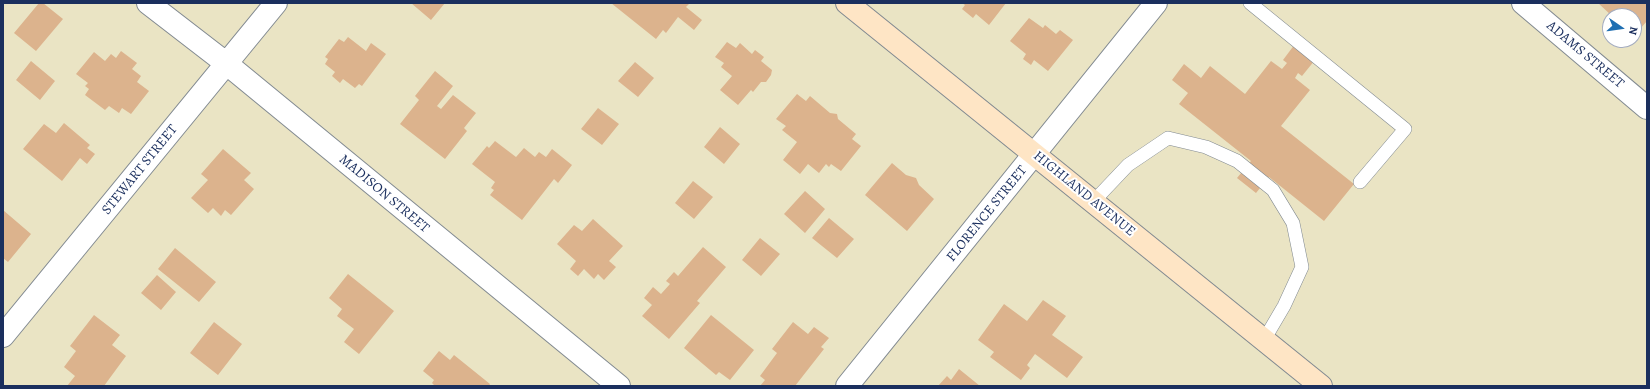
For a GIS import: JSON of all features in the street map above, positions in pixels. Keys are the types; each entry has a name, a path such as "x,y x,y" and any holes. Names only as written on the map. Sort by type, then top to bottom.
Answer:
{"street":[{"name":"MADISON STREET","path":"148,3 227,64 619,386"},
{"name":"STEWART STREET","path":"3,336 276,3"},
{"name":"HIGHLAND AVENUE","path":"847,3 1321,386"},
{"name":"FLORENCE STREET","path":"847,386 1035,155 1156,3"},
{"name":"ADAMS STREET","path":"1536,7 1647,108"}],"lane":[{"path":"1250,3 1406,129 1360,182"},
{"path":"1093,202 1128,165 1168,138 1206,147 1237,161 1273,190 1293,223 1302,267 1284,306 1264,340"}],"building":[{"path":"39,3 43,3 63,19 36,51 14,33"},
{"path":"411,3 445,3 431,20"},
{"path":"611,3 690,3 686,7 702,20 694,30 678,17 666,33 663,30 656,39"},
{"path":"962,3 1006,3 989,25 976,14 973,18 962,9 965,5"},
{"path":"1598,3 1647,3 1647,21 1642,27 1642,8 1603,8"},
{"path":"1029,18 1043,28 1045,25 1056,34 1060,30 1073,40 1048,71 1034,60 1031,65 1023,59 1026,54 1010,41"},
{"path":"348,37 366,51 371,43 386,54 362,86 359,84 355,88 343,79 340,83 332,76 335,72 325,64 328,59 325,57 339,39 344,42"},
{"path":"727,42 736,48 740,43 752,54 755,50 764,57 761,61 772,70 771,75 766,82 761,82 753,92 751,90 738,105 720,90 732,76 721,67 724,63 715,57"},
{"path":"1295,44 1315,60 1302,76 1298,73 1295,78 1310,90 1281,126 1354,184 1324,221 1269,177 1256,193 1237,178 1251,161 1179,104 1188,93 1172,80 1184,64 1201,78 1210,66 1245,94 1271,61 1282,69 1287,63 1283,60"},
{"path":"121,51 137,63 132,69 141,76 137,82 149,91 131,114 122,108 119,113 109,106 105,110 85,95 89,89 85,86 88,83 76,74 94,52 105,61 111,54 116,58"},
{"path":"31,61 55,81 40,100 16,80"},
{"path":"635,62 654,78 638,97 618,81"},
{"path":"435,71 453,86 437,106 441,109 453,95 476,113 464,128 467,131 445,159 400,124 419,100 415,96"},
{"path":"797,94 806,101 810,96 830,113 837,114 838,119 856,134 852,139 861,146 841,171 831,164 829,167 826,164 819,173 808,164 800,174 783,160 797,142 782,130 786,126 776,119"},
{"path":"598,108 619,124 602,145 581,129"},
{"path":"64,123 90,145 87,148 95,154 87,164 80,158 62,181 23,149 44,124 56,133"},
{"path":"720,127 740,144 724,164 704,147"},
{"path":"495,141 516,157 524,148 535,157 539,152 546,157 552,149 572,165 558,183 554,179 522,220 490,195 494,190 491,188 495,182 472,164 487,146 489,148"},
{"path":"223,149 251,173 244,180 254,189 231,215 225,210 221,216 213,208 208,213 191,198 208,180 201,174"},
{"path":"892,163 906,175 916,178 919,185 934,199 907,231 865,195"},
{"path":"693,181 713,197 694,219 675,203"},
{"path":"805,191 825,209 805,233 784,214"},
{"path":"3,210 31,234 8,262 3,258"},
{"path":"829,218 854,239 837,258 812,238"},
{"path":"593,219 623,246 609,261 616,267 604,280 598,274 594,279 584,269 578,276 570,269 576,261 557,244 574,225 582,231"},
{"path":"760,238 780,254 761,276 742,260"},
{"path":"703,247 726,267 697,301 700,303 669,339 642,316 652,305 644,298 653,287 661,294 670,284 666,281 674,272 678,276"},
{"path":"175,248 216,282 199,302 158,269"},
{"path":"348,274 394,311 359,354 344,342 354,329 337,316 342,309 329,298"},
{"path":"157,275 176,292 161,310 141,293"},
{"path":"1043,300 1066,316 1052,335 1083,357 1067,378 1035,354 1027,365 1030,368 1021,380 990,357 994,352 978,340 1004,304 1027,321"},
{"path":"94,315 120,335 112,345 126,356 104,386 67,386 75,376 64,367 76,351 70,346"},
{"path":"711,315 754,350 730,380 719,372 716,375 684,348"},
{"path":"214,322 242,344 218,375 190,353"},
{"path":"793,322 808,334 814,327 829,338 821,347 824,349 795,386 760,386 765,380 760,376 777,353 772,349"},
{"path":"439,351 450,360 454,355 490,384 489,386 435,386 432,383 434,380 423,371"},
{"path":"959,369 980,386 938,386 947,376 951,380"}]}
